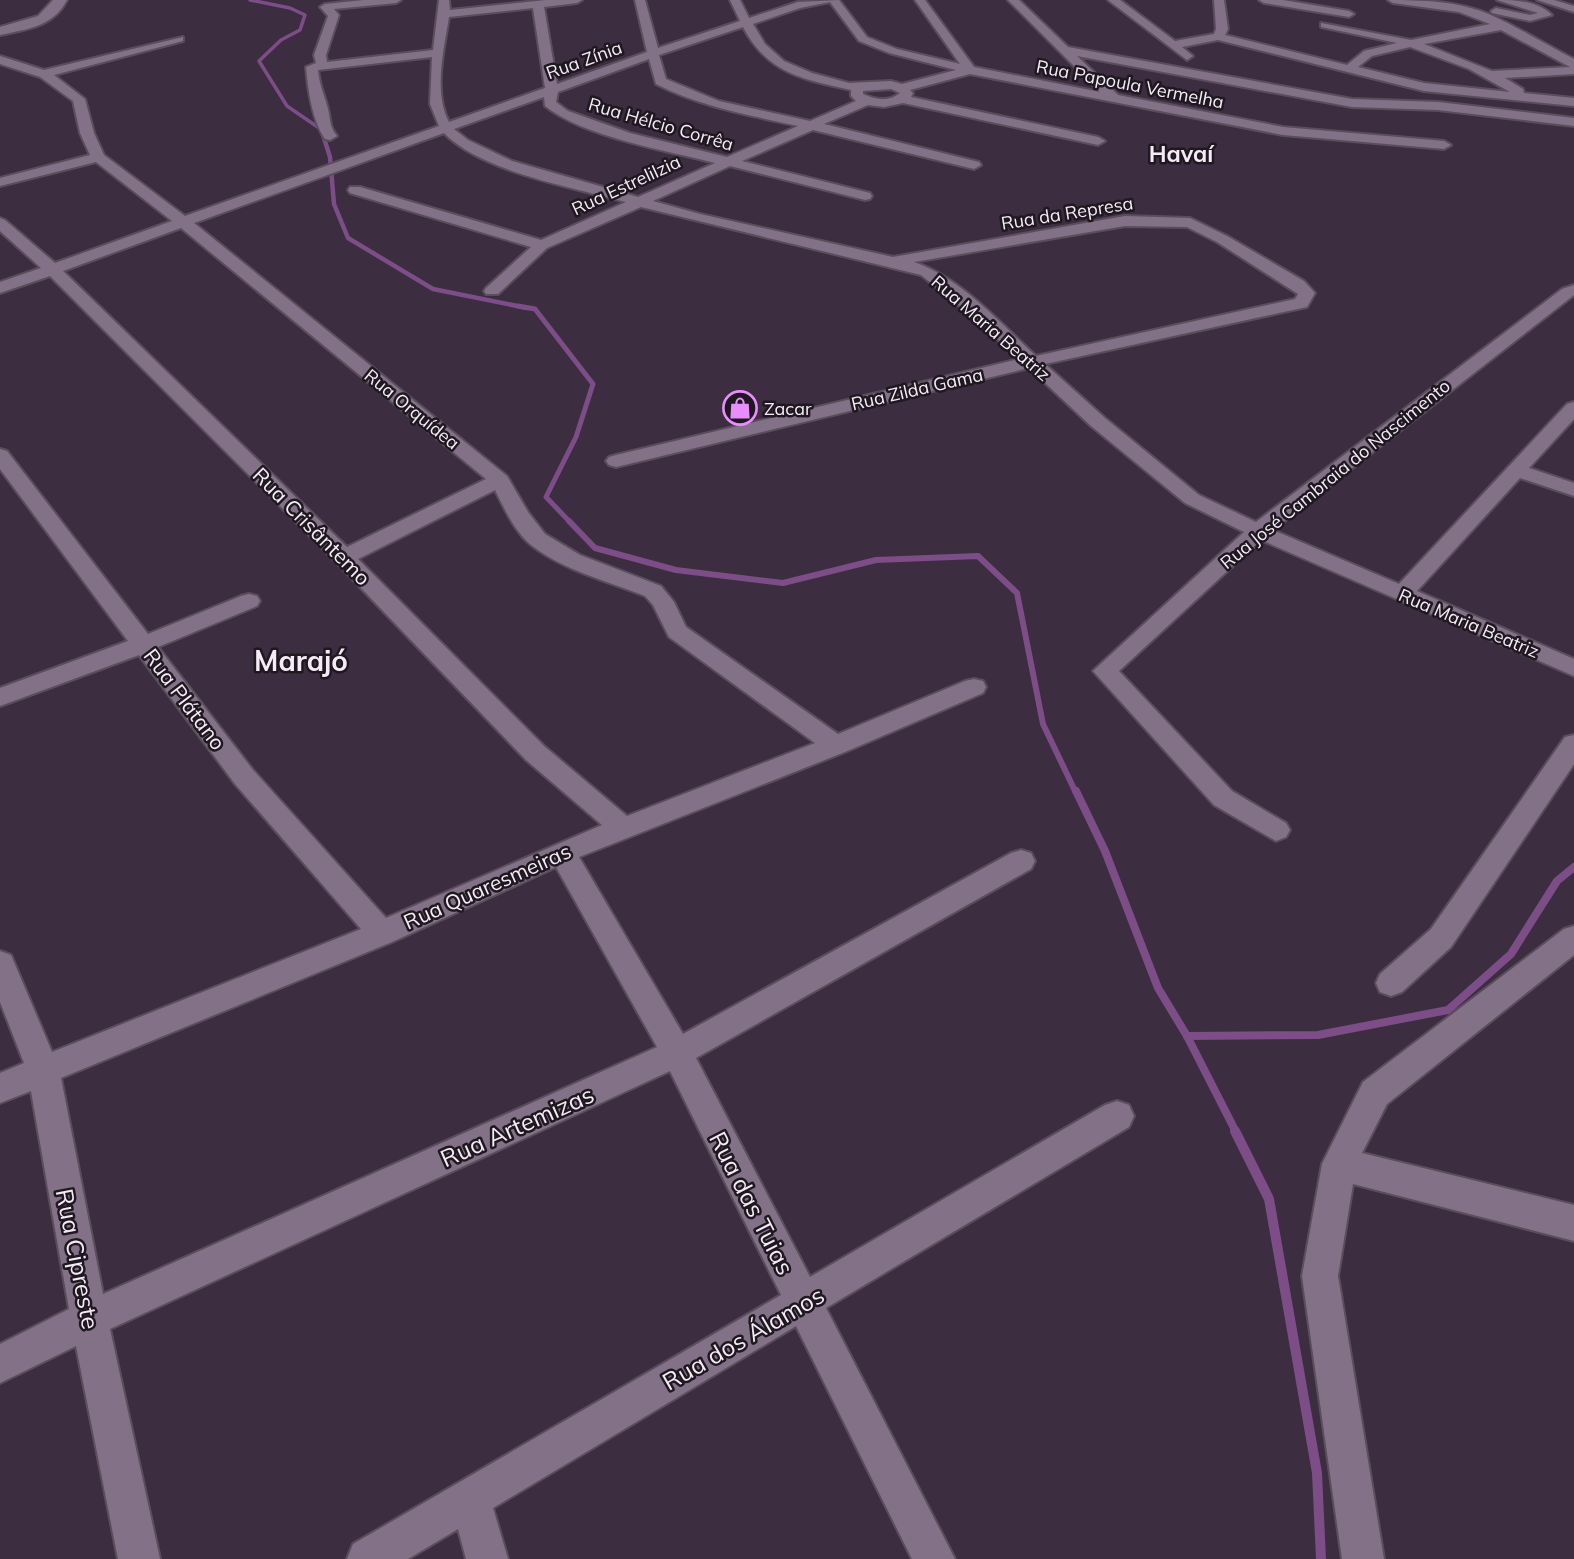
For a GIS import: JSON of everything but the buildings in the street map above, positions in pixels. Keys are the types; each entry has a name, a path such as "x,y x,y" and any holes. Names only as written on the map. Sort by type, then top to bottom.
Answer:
{"street":[{"path":"0,31 48,18 56,10 60,0"},
{"path":"322,65 320,55 334,15 325,7 396,0"},
{"path":"444,128 434,100 443,7 577,0"},
{"path":"640,0 660,81 683,94 726,107 809,124 974,165"},
{"path":"735,0 766,55 776,64 794,73 863,94 881,85 903,93 1098,141"},
{"name":"Rua Zínia","path":"0,288 652,54 798,5 827,0"},
{"name":"Rua Papoula Vermelha","path":"834,0 863,39 893,51 1115,99 1283,131 1444,145"},
{"path":"903,93 971,69 920,0"},
{"path":"1013,0 1115,99"},
{"path":"1112,0 1216,78"},
{"path":"1217,37 1222,29 1219,0"},
{"path":"1264,0 1327,7 1368,17"},
{"path":"1393,0 1439,6 1486,17 1574,64"},
{"path":"1452,0 1523,17 1546,15 1540,5"},
{"path":"1502,0 1574,9"},
{"name":"Rua Hélcio Corrêa","path":"538,4 552,90 549,103 563,114 625,136 865,196"},
{"path":"1392,15 1439,6"},
{"path":"1325,25 1327,7"},
{"path":"1313,33 1325,25 1414,43 1449,55 1526,96"},
{"path":"1349,69 1368,52 1504,25"},
{"path":"1414,29 1439,37"},
{"path":"1172,46 1217,37 1424,88 1574,102"},
{"path":"44,75 179,39"},
{"path":"1284,53 1300,42"},
{"path":"1065,50 1352,103 1438,106 1574,122"},
{"path":"330,136 322,124 322,110 315,96 312,67 438,53"},
{"name":"Rua Orquídea","path":"0,60 44,75 79,99 86,133 98,157 184,223 500,480 518,514 537,539 572,560 653,592 663,602 677,632 835,745"},
{"path":"1490,75 1574,70"},
{"name":"Rua Estrelilzia","path":"492,291 542,245 809,124 863,94"},
{"name":"Rua Maria Beatriz","path":"444,128 477,152 508,164 697,218 927,272 978,312 1098,422 1192,499 1258,531 1574,668"},
{"path":"0,182 98,157"},
{"path":"355,190 542,245"},
{"name":"Rua da Represa","path":"887,262 1125,221 1180,222 1190,223 1222,239 1298,284 1307,293 1301,303"},
{"name":"Rua Crisântemo","path":"0,223 52,269 344,557 535,754 624,829"},
{"name":"Rua José Cambraia do Nascimento","path":"1105,671 1258,531 1574,290"},
{"name":"Rua Zilda Gama","path":"615,461 1031,362 1301,303"},
{"path":"1402,594 1574,408"},
{"name":"Rua Plátano","path":"0,455 244,777 382,933"},
{"path":"1518,471 1574,489"},
{"path":"344,557 500,480"},
{"path":"0,697 144,644 249,601"},
{"path":"1105,671 1223,798 1276,830"},
{"name":"Rua Quaresmeiras","path":"0,1088 382,933 562,852 835,745 974,687"},
{"path":"1391,983 1441,938 1574,744"},
{"name":"Rua das Tuias","path":"562,852 677,1054 934,1559"},
{"name":"Rua Artemizas","path":"0,1364 89,1319 677,1054 1021,861"},
{"path":"1363,1559 1321,1276 1339,1164 1375,1093 1574,939"},
{"name":"Rua Cipreste","path":"0,964 43,1070 89,1319 139,1559"},
{"name":"Rua dos Álamos","path":"368,1559 1117,1116"},
{"path":"1339,1164 1574,1223"},
{"path":"470,1497 487,1559"}],"waterway":[{"path":"250,0 290,8 305,15 300,30 281,40 259,61 287,106 322,130 324,137"},
{"path":"323,135 330,157 334,204 348,238 433,289 527,308"},
{"path":"518,306 535,309 593,384 576,437 546,497 570,522"},
{"path":"569,521 595,548 676,570 783,583 876,560 978,556 1017,593 1043,724 1076,793"},
{"path":"1076,791 1105,851 1158,988 1187,1036"},
{"path":"1187,1036 1318,1035 1448,1010 1511,954 1557,881 1574,867"},
{"path":"1187,1036 1236,1132"},
{"path":"1235,1131 1269,1199 1317,1473 1321,1559"}],"place":[{"name":"Zacar","path":"740,408"}],"district":[{"name":"Havaí","path":"1181,153"},
{"name":"Marajó","path":"301,660"}]}
